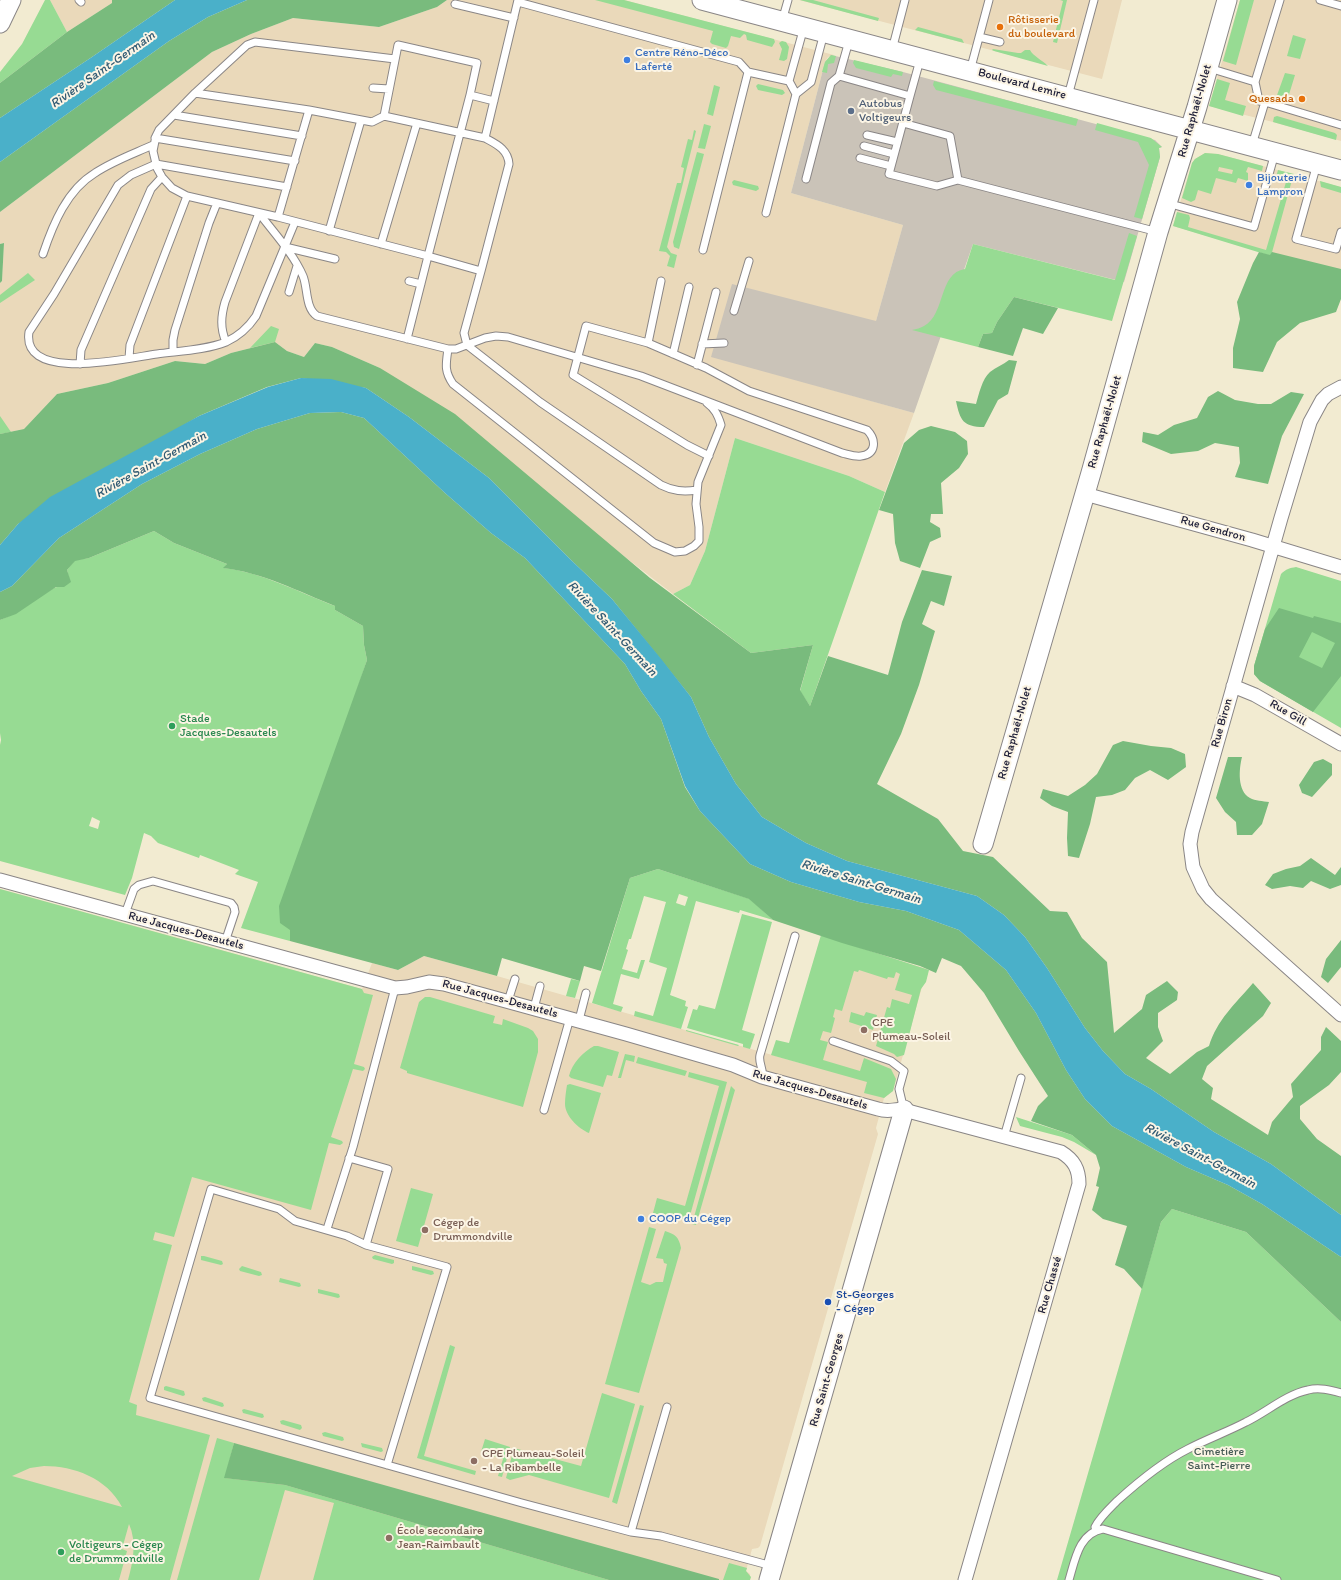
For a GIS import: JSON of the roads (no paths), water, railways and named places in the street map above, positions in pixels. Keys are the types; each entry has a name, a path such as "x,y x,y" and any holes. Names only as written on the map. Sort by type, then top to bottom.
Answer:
{"street":[{"path":"0,23 11,0"},
{"name":"Boulevard Lemire","path":"702,0 1341,170"},
{"name":"Rue Raphaël-Nolet","path":"984,844 1085,494 1158,232 1190,130 1226,0"},
{"name":"Rue Biron","path":"1340,387 1328,394 1322,400 1310,422 1233,686 1192,832 1190,844 1193,867 1203,889 1211,899 1341,1015"},
{"name":"Rue Gendron","path":"1085,494 1273,546 1341,567"},
{"name":"Rue Gill","path":"1233,686 1260,698 1341,744"},
{"name":"Rue Jacques-Desautels","path":"0,880 395,988 436,982 574,1019 733,1065 762,1077 887,1112 899,1109 904,1110"},
{"name":"Rue Chassé","path":"904,1110 1061,1152 1068,1156 1077,1168 1079,1184 965,1580"},
{"name":"Rue Saint-Georges","path":"771,1573 904,1110"}],"lane":[{"path":"782,21 788,0"},
{"path":"892,50 905,0"},
{"path":"970,71 989,0"},
{"path":"1068,97 1094,0"},
{"path":"1280,0 1255,82 1259,101 1341,125"},
{"path":"1320,0 1341,6"},
{"path":"485,138 518,1 739,62 748,72 789,82"},
{"path":"455,4 514,18"},
{"path":"796,94 789,82 804,27"},
{"path":"766,213 796,94 811,82 824,32"},
{"path":"979,37 1000,42"},
{"path":"806,179 831,83 839,76 849,39"},
{"path":"395,59 255,42 247,45 195,93 159,130 153,145 156,164 162,177 172,188 187,196 278,217 480,271"},
{"path":"384,116 398,45 477,63 407,339"},
{"path":"920,58 888,174 937,186 958,180 1158,232"},
{"path":"1208,67 1255,82"},
{"path":"703,250 748,72"},
{"path":"839,76 910,96"},
{"path":"373,88 389,89"},
{"path":"195,93 309,110 372,122 384,116 485,138 502,148 507,154 509,164 464,333 467,345 540,402 661,486 672,490 686,492 697,490"},
{"path":"470,95 494,100"},
{"path":"1252,146 1265,102"},
{"path":"278,217 309,110"},
{"path":"174,115 302,136"},
{"path":"329,231 361,120"},
{"path":"381,244 417,123"},
{"path":"903,123 950,136 958,180"},
{"path":"867,135 897,142"},
{"path":"155,138 295,161"},
{"path":"43,254 61,211 78,187 93,174 112,163 153,145"},
{"path":"864,146 894,154"},
{"path":"1167,203 1254,227 1275,152"},
{"path":"860,158 891,166"},
{"path":"287,187 156,164 131,175 118,185 54,294 29,332 28,337 31,346 36,353 43,358 56,363 80,364 173,351 200,349 226,342 240,335 256,316 295,222"},
{"path":"1317,164 1296,239 1336,249 1341,232"},
{"path":"80,364 82,350 142,210 152,189 162,177"},
{"path":"129,358 130,345 187,196"},
{"path":"173,351 175,330 209,223 218,203"},
{"path":"259,213 297,266 303,277 310,308 317,316 448,349 456,349 485,338 496,336 508,337 578,357 641,376 842,452 861,456 869,453 873,448 874,441 873,436 866,430 749,391 697,364 648,343 586,326 578,357 572,375 687,445 709,456"},
{"path":"226,342 222,334 222,315 225,302 259,213"},
{"path":"284,247 335,259"},
{"path":"734,311 748,261"},
{"path":"289,292 297,266"},
{"path":"409,281 421,284"},
{"path":"648,343 661,281"},
{"path":"673,354 689,287"},
{"path":"697,364 716,292"},
{"path":"702,344 724,343"},
{"path":"448,349 446,365 447,375 453,384 654,543 675,552 685,551 699,541 696,504 698,482 721,425 719,417 713,408 702,399"},
{"path":"125,914 134,889 139,885 153,881 231,903 235,912 225,942"},
{"path":"762,1077 763,1072 759,1062 760,1055 795,936"},
{"path":"508,1001 514,979"},
{"path":"534,1008 540,986"},
{"path":"327,1230 349,1158 395,988"},
{"path":"544,1110 574,1019 586,993"},
{"path":"833,1041 891,1061 904,1071 899,1089 904,1110"},
{"path":"1004,1137 1021,1078"},
{"path":"349,1158 388,1169 366,1244"},
{"path":"387,1465 447,1267 366,1244 347,1236 295,1221 279,1209 211,1189 150,1398 387,1465 632,1532 661,1536 771,1573"},
{"path":"1096,1531 1095,1527 1099,1520 1123,1496 1158,1468 1186,1449 1241,1425 1284,1399 1298,1393 1320,1388 1341,1393"},
{"path":"632,1532 667,1407"},
{"path":"1069,1580 1080,1547 1089,1535 1096,1531 1107,1530 1277,1580"}],"water":[{"name":"Rivière Saint-Germain","path":"175,0 247,0 208,17 169,41 0,162 0,118"},
{"name":"Rivière Saint-Germain","path":"301,378 331,379 366,388 409,417 489,478 612,599 662,660 691,697 709,737 736,784 762,817 806,843 847,861 977,896 1004,915 1025,937 1047,968 1085,1028 1103,1051 1125,1074 1151,1089 1214,1132 1271,1164 1341,1215 1341,1257 1262,1204 1228,1185 1186,1167 1112,1126 1085,1099 1066,1070 1036,1013 1006,970 959,930 906,911 859,902 791,882 750,864 700,811 685,786 661,719 641,691 625,664 525,558 491,533 445,493 364,418 341,412 310,413 257,429 200,454 142,484 59,538 12,586 0,592 0,545 18,524 50,497 199,416 268,387"}],"place":[{"name":"Rôtisserie du boulevard","path":"1000,27"},
{"name":"Centre Réno-Déco Laferté","path":"627,60"},
{"name":"Quesada","path":"1302,99"},
{"name":"Autobus Voltigeurs","path":"851,111"},
{"name":"Bijouterie Lampron","path":"1249,185"},
{"name":"Stade Jacques-Desautels","path":"172,726"},
{"name":"CPE Plumeau-Soleil","path":"864,1030"},
{"name":"COOP du Cégep","path":"641,1219"},
{"name":"Cégep de Drummondville","path":"425,1230"},
{"name":"St-Georges - Cégep","path":"828,1302"},
{"name":"CPE Plumeau-Soleil - La Ribambelle","path":"474,1461"},
{"name":"École secondaire Jean-Raimbault","path":"389,1538"},
{"name":"Voltigeurs - Cégep de Drummondville","path":"61,1552"}],"park label":[{"name":"Cimetière Saint-Pierre","path":"1219,1459"}]}
